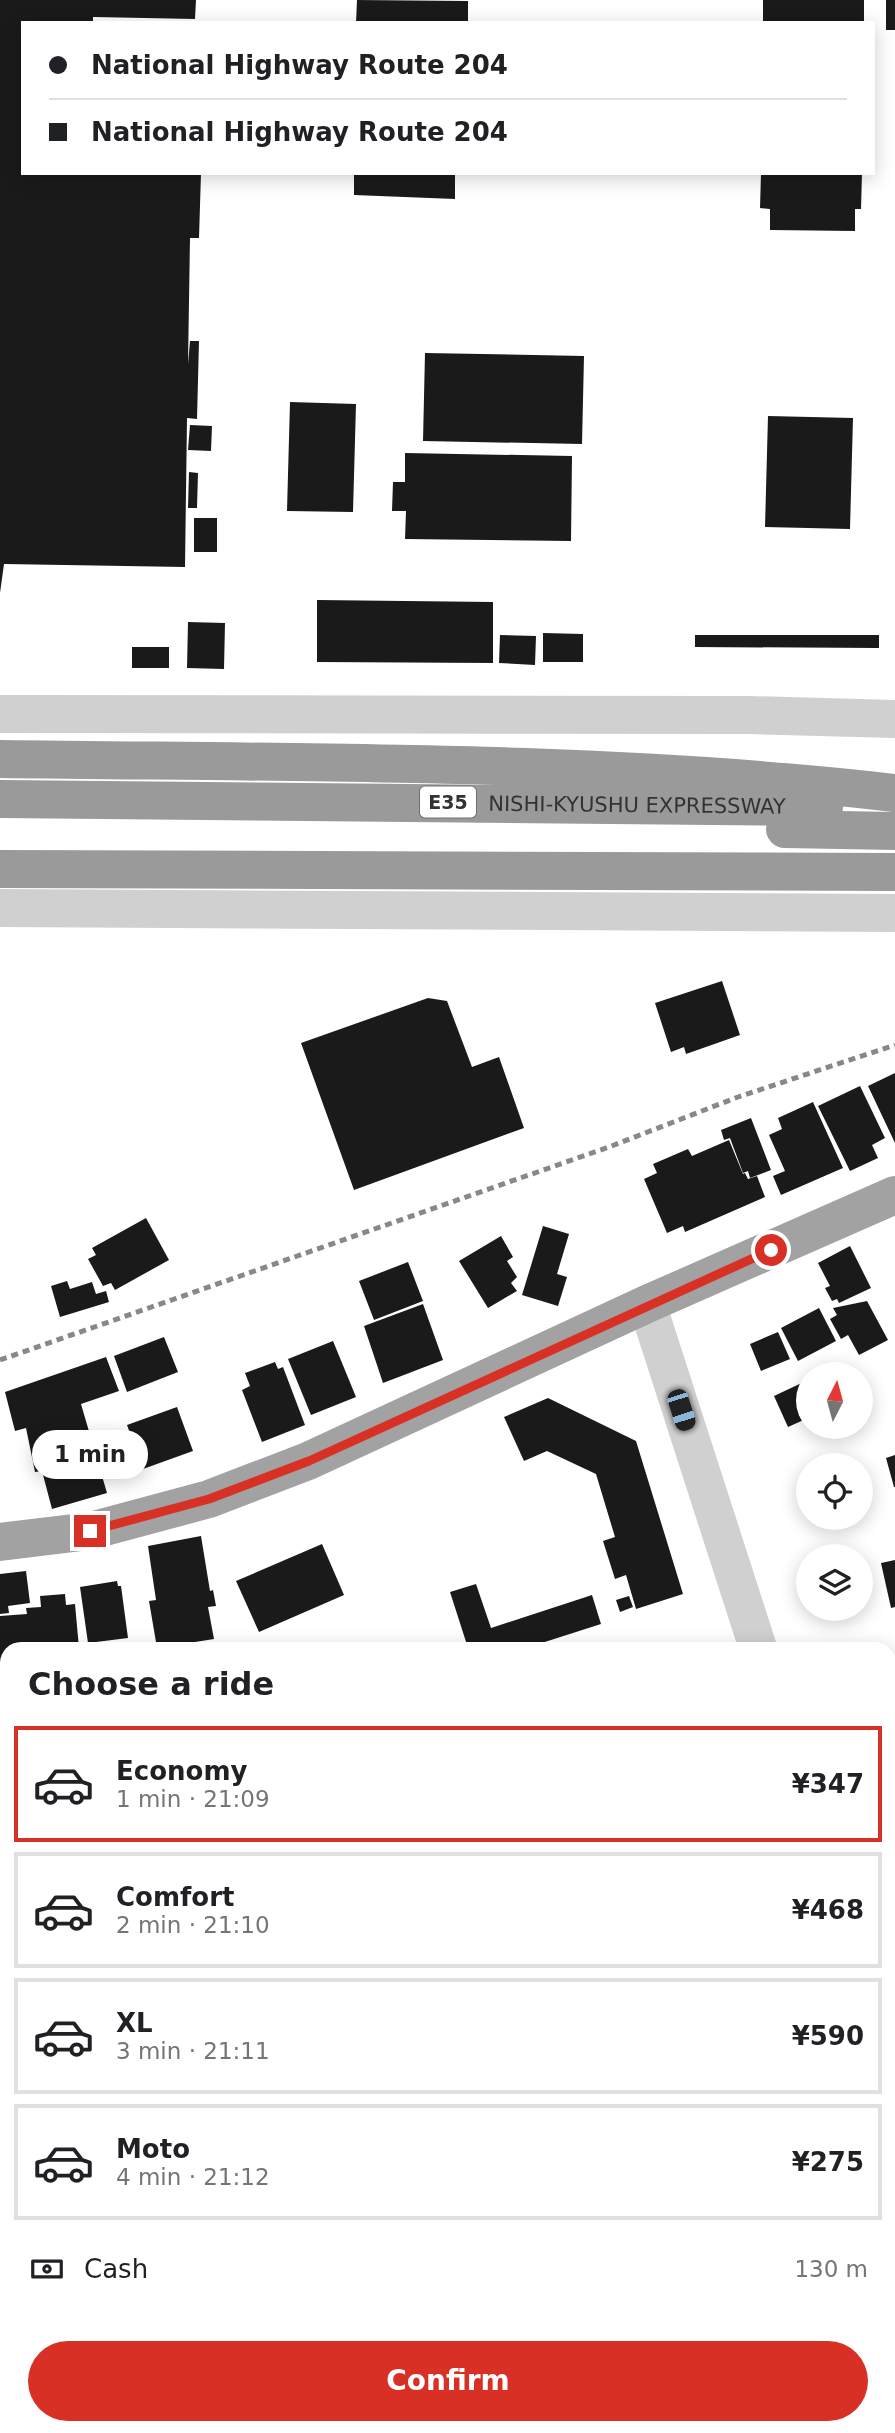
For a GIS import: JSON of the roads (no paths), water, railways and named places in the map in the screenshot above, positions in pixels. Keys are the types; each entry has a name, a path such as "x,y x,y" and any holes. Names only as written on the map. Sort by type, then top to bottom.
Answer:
{"highway":[{"path":"0,759 471,765 771,779 895,793"},
{"name":"NISHI-KYUSHU EXPRESSWAY","path":"0,799 638,803 895,809"},
{"name":"NISHI-KYUSHU EXPRESSWAY","path":"0,825 655,826 895,831"},
{"path":"0,869 895,873"},
{"path":"0,1542 90,1531 209,1499 309,1461 647,1304 895,1195"}],"street":[{"path":"0,714 748,715 895,719"},
{"path":"0,908 895,913"},
{"path":"647,1304 756,1642"}],"railway":[{"path":"0,1360 609,1147 738,1097 895,1045"}]}
